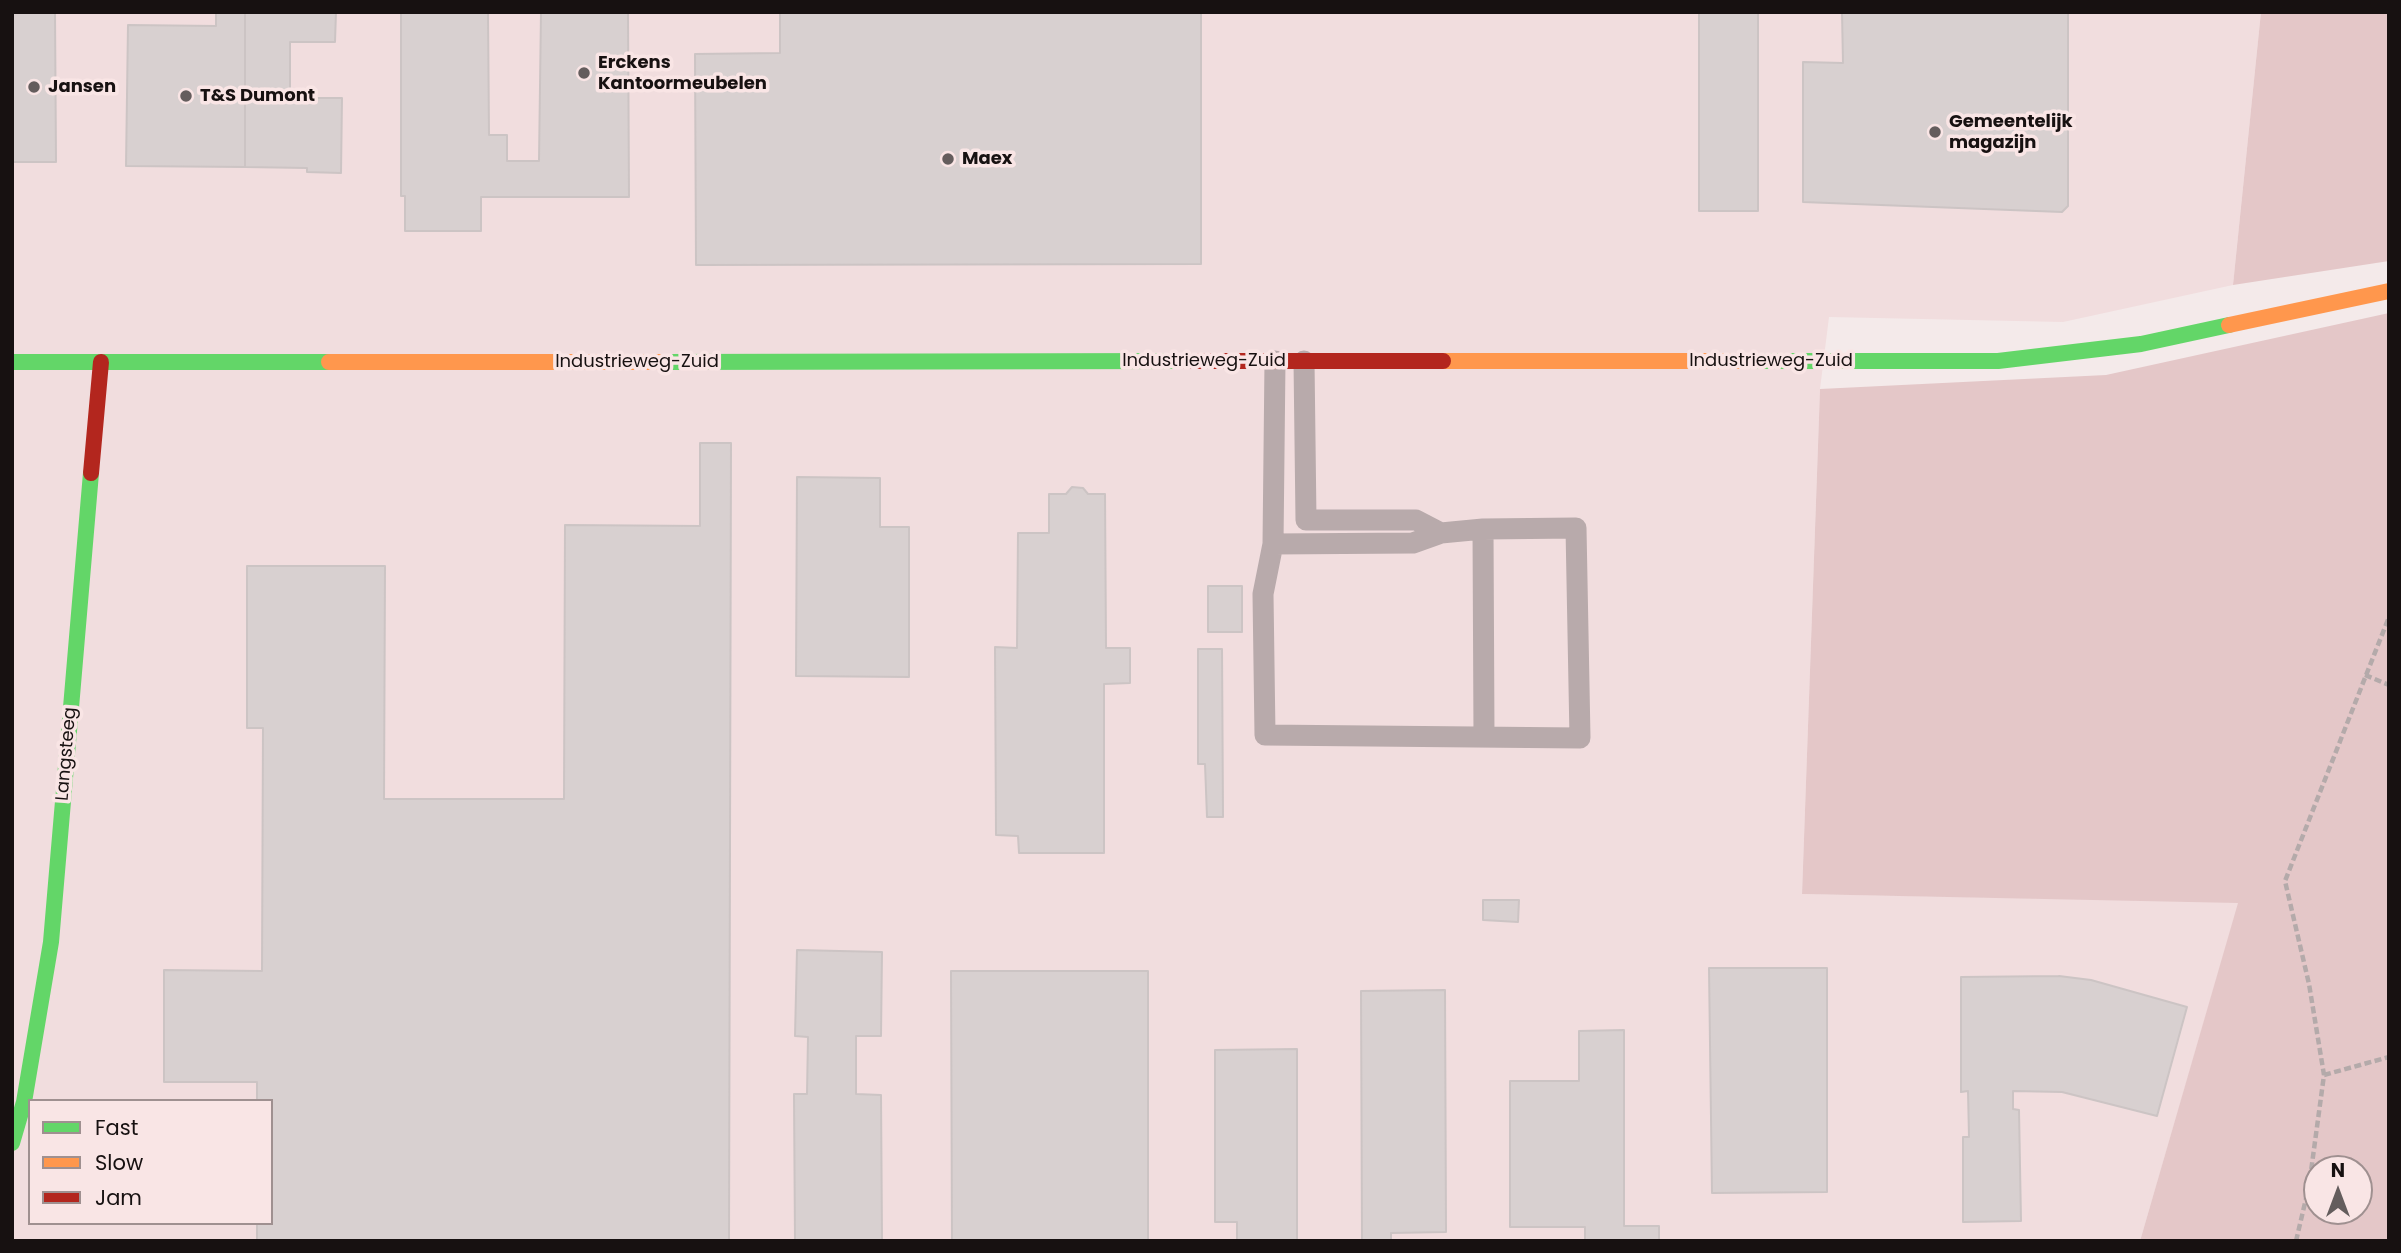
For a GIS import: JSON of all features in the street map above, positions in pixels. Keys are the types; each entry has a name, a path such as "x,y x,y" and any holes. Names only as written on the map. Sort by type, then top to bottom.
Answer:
{"street":[{"name":"Industrieweg-Zuid","path":"12,362 1998,361 2141,344 2389,291"},
{"name":"Langsteeg","path":"12,1143 24,1102 51,942 102,362"}],"lane":[{"path":"1273,544 1413,543 1441,533 1483,529 1576,528 1580,738 1265,735 1263,594 1273,544 1275,361"},
{"path":"1304,361 1306,520 1416,520 1441,533"},
{"path":"1483,529 1484,737"}],"path":[{"path":"2296,1241 2309,1186 2324,1075 2309,984 2285,881 2389,617"},
{"path":"2365,675 2389,685"},
{"path":"2324,1075 2389,1057"}],"shaded area":[{"path":"12,12 2261,12 2233,285 2063,322 1829,317 1820,389 1802,894 2239,902 2140,1241 12,1241"},
{"path":"2261,12 2389,12 2389,261 2233,285"},
{"path":"2389,313 2389,1241 2140,1241 2238,903 1802,894 1820,389 2106,375"}],"building":[{"name":"Jansen","path":"12,12 55,12 56,162 12,162"},
{"name":"T&S Dumont","path":"216,12 245,12 245,167 126,166 128,25 216,26"},
{"name":"T&S Dumont","path":"245,12 336,12 335,42 290,42 290,98 342,98 341,173 307,172 307,168 245,167"},
{"name":"Erckens Kantoormeubelen","path":"401,12 488,12 489,135 507,135 507,161 539,161 541,12 628,12 629,197 481,197 481,231 405,231 405,196 401,196"},
{"name":"Maex","path":"780,12 1201,12 1201,264 696,265 695,54 780,53"},
{"path":"1699,12 1758,12 1758,211 1699,211"},
{"name":"Gemeentelijk magazijn","path":"1842,12 2068,12 2068,206 2062,212 1803,202 1803,62 1843,63"},
{"path":"700,443 731,443 729,1241 257,1241 257,1225 273,1225 273,1099 257,1099 257,1082 164,1082 164,970 262,971 263,728 247,728 247,566 385,566 384,799 564,799 565,525 700,526"},
{"path":"797,477 880,478 880,527 909,527 909,677 796,676"},
{"path":"1072,487 1083,488 1088,494 1105,494 1106,648 1130,648 1130,683 1104,684 1104,853 1019,853 1018,836 996,835 995,647 1017,648 1018,533 1049,533 1049,494 1066,494"},
{"path":"1208,586 1242,586 1242,632 1208,632"},
{"path":"1198,649 1222,649 1223,817 1207,817 1205,764 1198,764"},
{"path":"1483,900 1519,900 1518,922 1483,920"},
{"path":"797,950 882,952 881,1036 856,1036 856,1094 881,1095 882,1241 795,1241 794,1094 807,1094 808,1037 795,1036"},
{"path":"1709,968 1827,968 1827,1192 1712,1193"},
{"path":"951,971 1148,971 1148,1241 952,1241"},
{"path":"2059,976 2091,980 2187,1007 2157,1116 2062,1092 2013,1091 2013,1109 2019,1110 2021,1221 1963,1222 1963,1137 1969,1137 1968,1091 1961,1092 1961,977"},
{"path":"1445,990 1446,1232 1391,1233 1391,1241 1362,1241 1361,991"},
{"path":"1624,1030 1624,1226 1659,1226 1659,1241 1585,1241 1585,1227 1510,1227 1510,1081 1579,1081 1579,1031"},
{"path":"1297,1049 1297,1241 1237,1241 1237,1222 1215,1222 1215,1050"}],"traffic: fast":[{"path":"1743,361 1998,361 2141,344 2229,325"},
{"path":"661,362 1184,361"},
{"path":"12,362 329,362"},
{"path":"12,1143 24,1102 51,942 91,473"}],"traffic: slow":[{"path":"2229,325 2389,291"},
{"path":"1443,361 1743,361"},
{"path":"329,362 661,362"}],"traffic: jam":[{"path":"1184,361 1443,361"},
{"path":"91,473 101,362"}],"place":[{"name":"Erckens Kantoormeubelen","path":"584,73"},
{"name":"Jansen","path":"34,87"},
{"name":"T&S Dumont","path":"186,96"},
{"name":"Gemeentelijk magazijn","path":"1935,132"},
{"name":"Maex","path":"948,159"}]}
